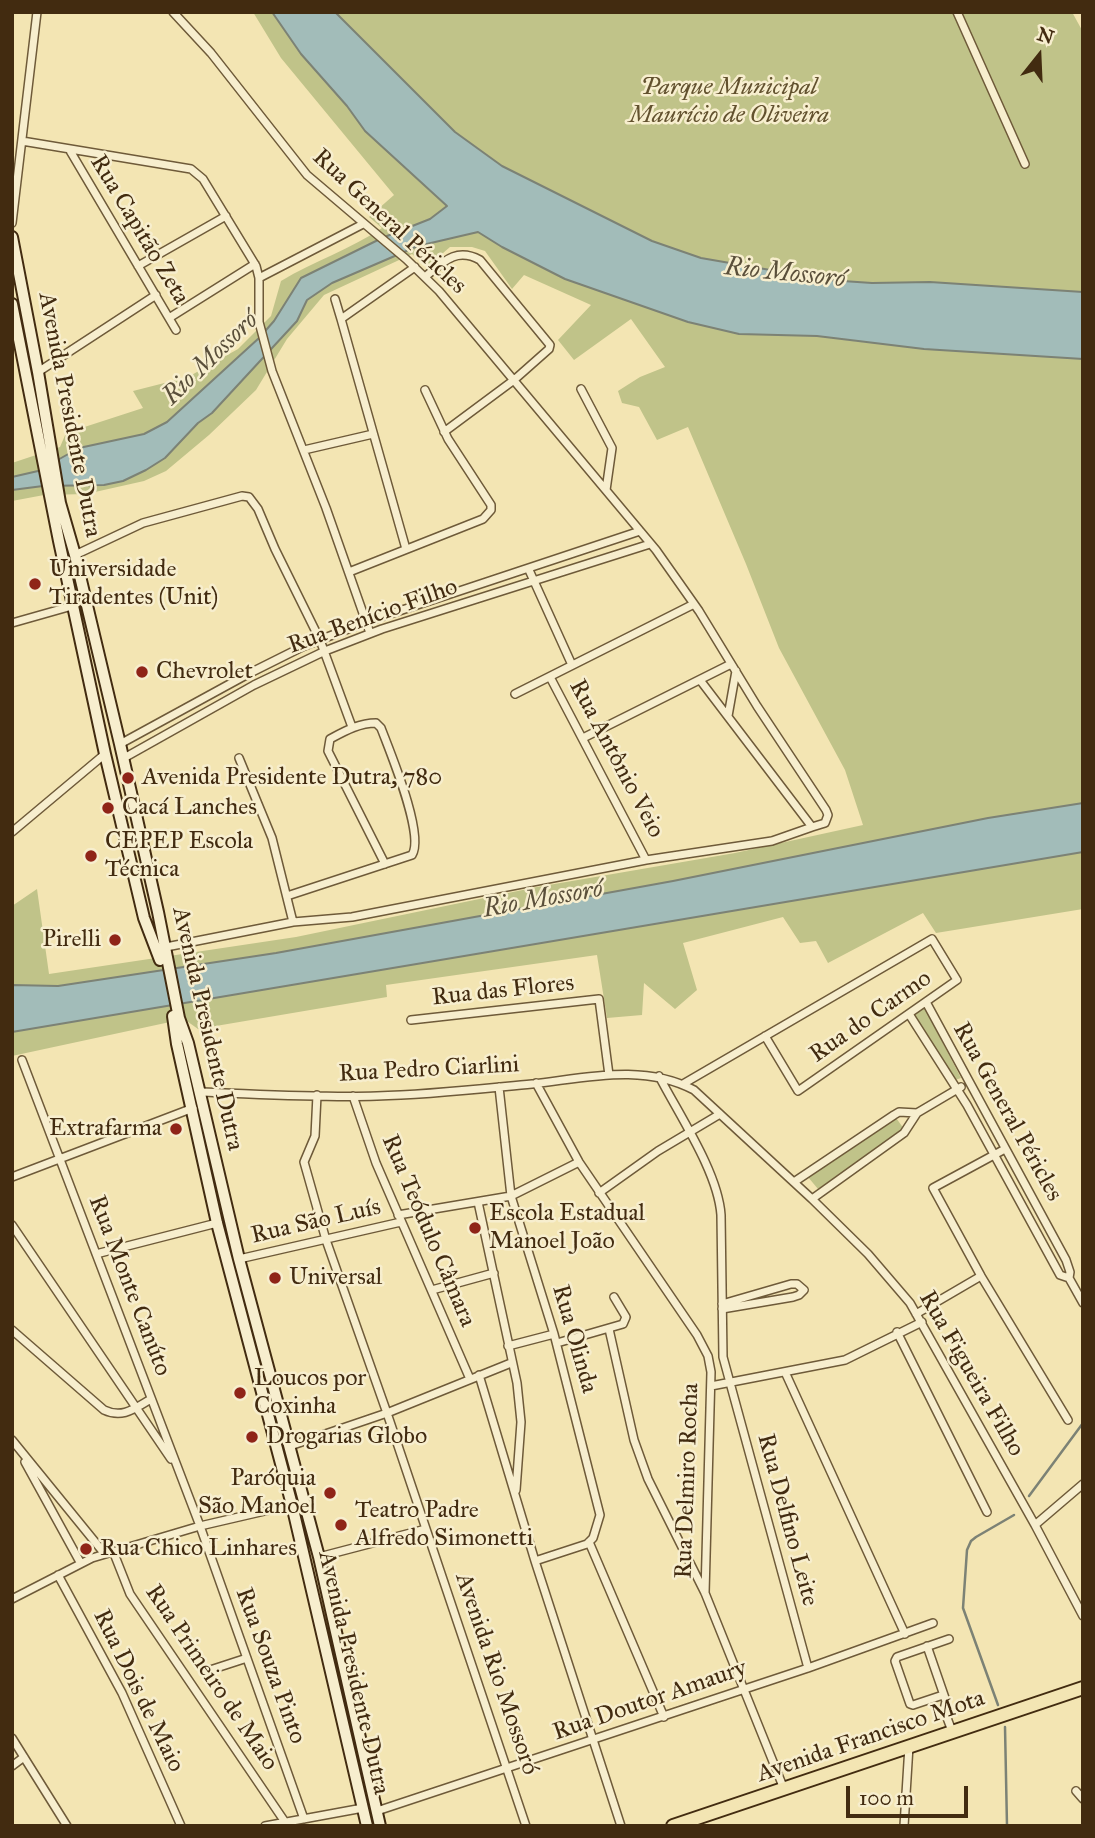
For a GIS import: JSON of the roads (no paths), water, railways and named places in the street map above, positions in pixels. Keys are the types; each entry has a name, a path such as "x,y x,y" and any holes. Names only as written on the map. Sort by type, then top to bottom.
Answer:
{"main road":[{"name":"Avenida Presidente Dutra","path":"12,237 38,372 46,451"},
{"path":"12,304 25,302"},
{"name":"Avenida Presidente Dutra","path":"12,304 46,451 72,606 104,754 144,918 161,952"},
{"name":"Avenida Presidente Dutra","path":"56,504 75,555 158,912 161,952 176,1019 201,1093 239,1259 319,1557 380,1826"},
{"path":"88,674 103,671"},
{"name":"Avenida Presidente Dutra","path":"176,1019 177,1044 217,1223 292,1505 367,1826"},
{"path":"251,1354 264,1350"},
{"path":"331,1672 344,1668"},
{"name":"Avenida Francisco Mota","path":"673,1826 1083,1688"}],"street":[{"path":"12,223 37,12"},
{"name":"Rua General Péricles","path":"173,12 211,53 307,175 425,277 640,531 694,604 826,810 827,820 812,827"},
{"path":"957,12 1025,164"},
{"path":"22,141 191,169 203,179 255,264 259,278 259,321 272,371 304,450 370,633"},
{"name":"Rua Capitão Zeta","path":"69,149 176,330"},
{"path":"138,265 226,216"},
{"path":"259,278 367,226"},
{"path":"425,277 454,254 464,254 480,260 550,345 549,349 514,380 444,432"},
{"path":"169,318 255,264"},
{"path":"341,319 415,267"},
{"path":"38,372 156,295"},
{"path":"335,299 406,549"},
{"path":"581,389 612,449 606,490"},
{"path":"349,572 487,517 491,510 491,505 444,432 425,390"},
{"path":"304,450 373,434"},
{"path":"75,555 150,520 242,496 249,497 258,509 325,651 352,727"},
{"name":"Rua Benício Filho","path":"120,744 262,667 320,640 366,622 640,531"},
{"name":"Rua Benício Filho","path":"124,758 268,677 325,651 370,633 650,544"},
{"name":"Rua Antônio Veio","path":"529,570 572,665"},
{"path":"515,694 694,604"},
{"path":"12,623 72,606"},
{"path":"583,738 731,664"},
{"path":"262,667 268,677"},
{"path":"728,716 736,671"},
{"name":"Rua Antônio Veio","path":"550,677 646,860"},
{"path":"161,952 293,922 352,917 646,860 772,841 812,827 700,680"},
{"path":"181,711 187,722"},
{"path":"287,896 385,864 414,853 414,833 403,786 381,728 372,723 352,727 330,738 327,746 385,864"},
{"path":"12,832 104,754"},
{"path":"239,758 272,838 293,922"},
{"name":"Rua do Carmo","path":"683,1084 765,1036 932,939 957,980 799,1091 765,1036"},
{"name":"Rua das Flores","path":"411,1020 599,999 609,1075"},
{"name":"Rua General Péricles","path":"926,1002 1066,1260 1069,1278 1083,1303"},
{"name":"Rua General Péricles","path":"909,1014 958,1089 1060,1275 1069,1278"},
{"name":"Rua Monte Canúto","path":"22,1060 200,1526"},
{"name":"Rua Pedro Ciarlini","path":"201,1093 378,1096 609,1075 659,1076"},
{"name":"Rua Figueira Filho","path":"659,1076 694,1090 794,1182 868,1254 916,1314 1080,1606 1083,1616"},
{"name":"Rua Delfino Leite","path":"659,1076 710,1174 720,1204 723,1357 808,1668"},
{"path":"812,1199 904,1133 917,1113 968,1082"},
{"name":"Rua Delmiro Rocha","path":"536,1083 579,1162 697,1335 708,1356 710,1386 705,1593"},
{"name":"Rua Olinda","path":"499,1087 511,1196 557,1343 600,1516 600,1524 589,1542"},
{"name":"Avenida Rio Mossoró","path":"317,1095 315,1136 304,1162 326,1240 526,1826"},
{"name":"Rua Teódulo Câmara","path":"353,1096 376,1163 470,1379"},
{"path":"12,1177 193,1108"},
{"path":"794,1182 899,1112 917,1113"},
{"path":"599,1193 657,1151 720,1114"},
{"path":"1004,1149 933,1188 981,1276 1068,1420"},
{"name":"Rua São Luís","path":"239,1259 326,1240 400,1219 511,1196 579,1162"},
{"path":"478,1202 517,1383 521,1422 516,1493"},
{"path":"96,1254 217,1223"},
{"path":"12,1225 178,1469"},
{"path":"432,1290 494,1273"},
{"path":"916,1314 981,1276"},
{"path":"790,1284 797,1284 804,1290 793,1297 722,1306 790,1284"},
{"path":"557,1343 609,1329 625,1321 626,1317 614,1297"},
{"path":"710,1386 845,1360 922,1322"},
{"path":"609,1329 634,1440 649,1479 705,1593 784,1789"},
{"path":"12,1330 113,1415 122,1415 151,1399"},
{"name":"Rua Figueira Filho","path":"897,1332 987,1512"},
{"path":"509,1346 554,1334"},
{"path":"290,1446 387,1413 511,1363"},
{"path":"785,1371 905,1634"},
{"path":"479,1375 535,1561 621,1826"},
{"path":"13,1442 104,1553"},
{"path":"13,1442 80,1562"},
{"path":"1035,1525 1083,1484"},
{"path":"12,1599 80,1562 104,1553 200,1526 304,1502"},
{"name":"Rua Souza Pinto","path":"200,1526 304,1819"},
{"path":"319,1557 426,1529"},
{"path":"535,1561 589,1542 664,1717"},
{"name":"Rua Primeiro de Maio","path":"113,1551 130,1594 285,1822"},
{"name":"Rua Dois de Maio","path":"58,1575 122,1693 181,1826"},
{"name":"Rua Doutor Amaury","path":"377,1811 508,1770 933,1623"},
{"path":"943,1695 910,1704 895,1661 897,1657 949,1639"},
{"path":"927,1646 946,1701 944,1710 952,1731"},
{"path":"204,1672 247,1658"},
{"path":"933,1699 935,1705 944,1710"},
{"path":"12,1738 15,1749 24,1757 67,1826"},
{"path":"904,1826 909,1745"},
{"path":"12,1766 24,1757"},
{"path":"1076,1791 1083,1799"},
{"path":"265,1826 363,1808"}],"water":[{"name":"Rio Mossoró","path":"272,12 335,12 455,132 502,166 652,241 701,258 828,280 872,283 930,282 1083,292 1083,359 924,349 817,336 739,334 688,322 565,279 478,232 418,246 332,283 307,300 297,321 212,413 198,423 165,458 146,470 123,481 104,485 43,486 12,490 12,477 38,471 79,448 144,434 167,422 259,338 274,321 301,278 382,238 430,219 447,206 365,131 347,106 301,54"},
{"path":"1083,803 1083,852 12,1032 12,985 58,986 276,953 673,881 988,818"}],"waterway":[{"path":"1029,1496 1083,1423"},
{"path":"998,1705 963,1608 967,1550 976,1537 1014,1515"},
{"path":"1005,1727 1007,1826"}],"place":[{"name":"Universidade Tiradentes (Unit)","path":"35,584"},
{"name":"Chevrolet","path":"142,672"},
{"name":"Avenida Presidente Dutra, 780","path":"128,778"},
{"name":"Cacá Lanches","path":"108,808"},
{"name":"CEPEP Escola Técnica","path":"91,856"},
{"name":"Pirelli","path":"115,940"},
{"name":"Extrafarma","path":"176,1129"},
{"name":"Escola Estadual Manoel João","path":"475,1228"},
{"name":"Universal","path":"275,1278"},
{"name":"Loucos por Coxinha","path":"240,1393"},
{"name":"Drogarias Globo","path":"252,1437"},
{"name":"Paróquia São Manoel","path":"330,1493"},
{"name":"Teatro Padre Alfredo Simonetti","path":"341,1525"},
{"name":"Rua Chico Linhares","path":"86,1549"}],"park label":[{"name":"Parque Municipal Maurício de Oliveira","path":"729,102"}]}
